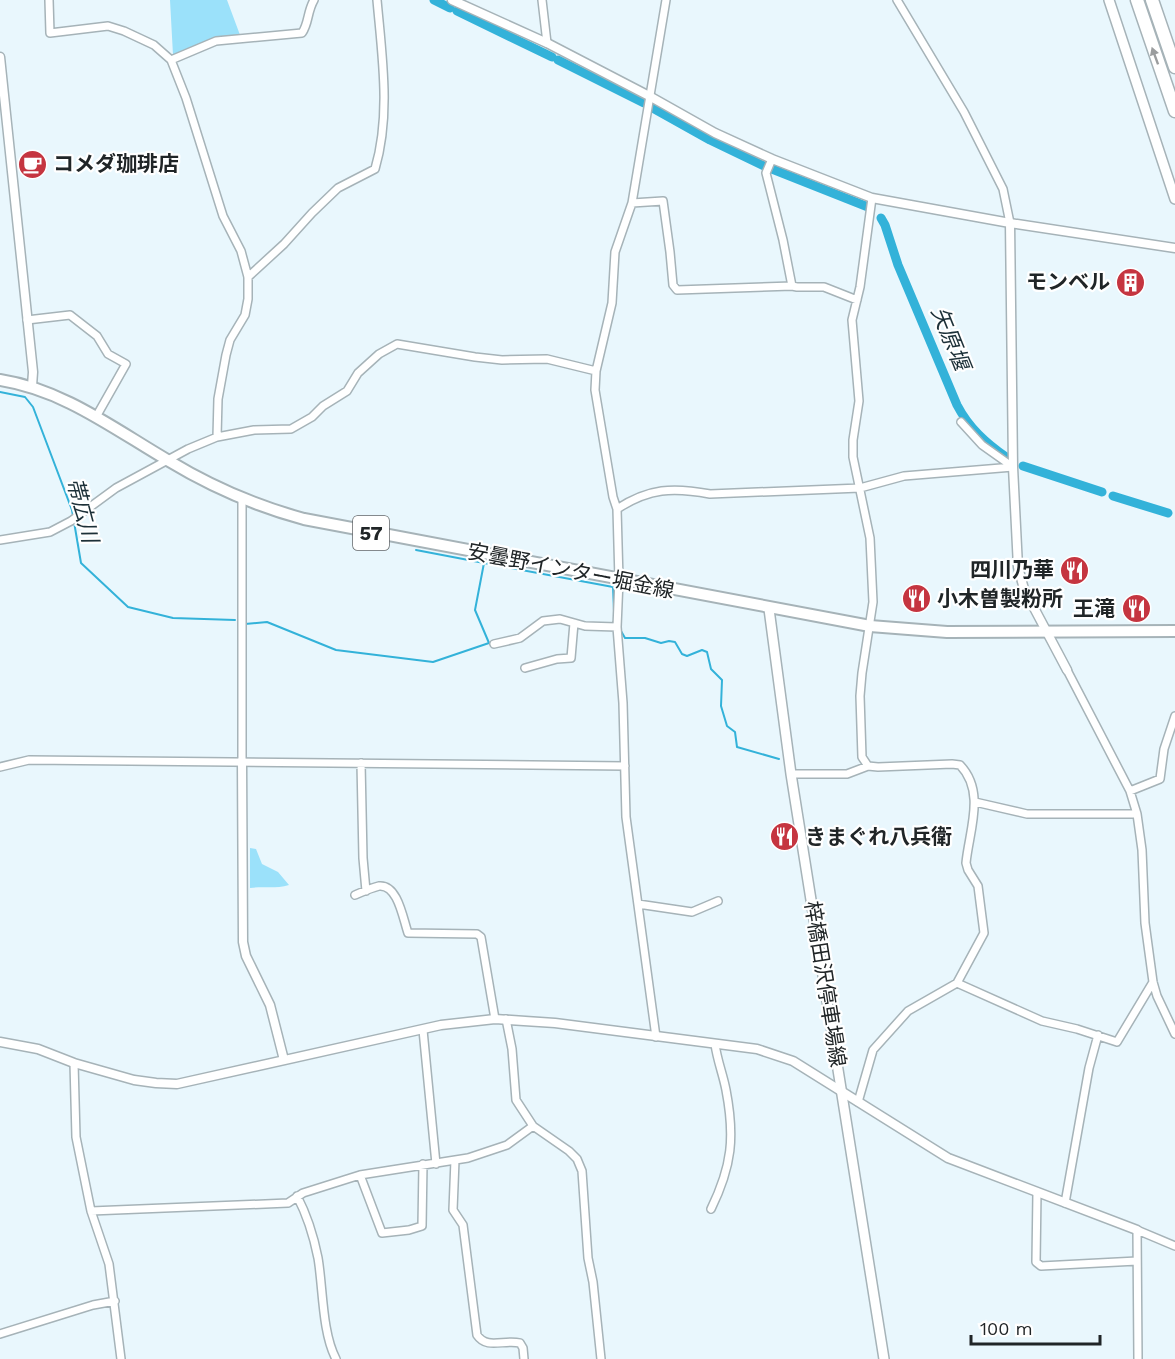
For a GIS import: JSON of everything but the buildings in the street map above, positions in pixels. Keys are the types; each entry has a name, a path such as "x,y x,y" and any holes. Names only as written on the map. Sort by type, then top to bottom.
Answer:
{"highway":[{"path":"1137,0 1175,111"},
{"path":"1152,0 1175,67"}],"main road":[{"path":"1109,0 1175,199"},
{"name":"安曇野インター堀金線","path":"0,380 32,386 71,402 168,461 242,499 304,519 769,609 870,626 947,632 1175,631"},
{"name":"梓橋田沢停車場線","path":"769,609 791,774 884,1359"}],"street":[{"path":"49,0 50,33 108,26 154,45 171,60 186,98 223,216 241,251 248,278 245,315 230,340 226,355 218,399 217,436"},
{"path":"171,60 216,40 303,33 307,27 308,12 314,0"},
{"path":"248,278 338,188 375,169 380,152 384,116 383,68 377,0"},
{"path":"452,0 547,43 715,133 772,159 872,198 1010,223 1175,248"},
{"path":"542,0 547,43"},
{"path":"656,1037 626,817 617,627 619,580 617,508 613,497 597,401 596,371 612,303 615,252 632,203 666,0"},
{"path":"897,0 964,112 1003,189 1010,223 1013,467 1018,567 1024,589 1130,791 1137,814 1142,850 1145,923 1153,982 1175,1034"},
{"path":"0,57 33,372 32,386"},
{"path":"772,159 766,173 792,286"},
{"path":"868,766 862,756 860,696 873,602 870,538 853,457 852,440 859,401 852,320 872,198"},
{"path":"632,203 663,201 673,285 677,291 792,286 797,288 824,287 857,300"},
{"path":"27,320 70,315 97,336 108,354 126,364 96,417"},
{"path":"0,540 50,532 116,488 217,436 254,430 291,429 312,417 323,406 347,391 358,372 397,344 502,360 547,359 596,371"},
{"path":"960,422 982,445 1013,467"},
{"path":"617,508 633,498 656,490 690,490 710,494 860,488 904,476 1013,467"},
{"path":"242,499 243,942 246,956 270,1005 284,1060"},
{"path":"494,644 520,638 543,621 560,619 585,626 617,627"},
{"path":"525,668 557,659 572,658 574,623"},
{"path":"1130,791 1160,779 1164,750 1175,716"},
{"path":"0,766 29,760 625,766"},
{"path":"361,763 366,891"},
{"path":"791,774 847,774 868,766 960,765 974,789 975,802 966,863 978,886 984,933 957,983 908,1011 881,1039 873,1050 858,1102"},
{"path":"975,802 1027,814 1137,814"},
{"path":"355,895 380,886 386,887 395,894 408,933 477,934 481,938 495,1019"},
{"path":"638,904 692,912 718,901"},
{"path":"957,983 1042,1021 1098,1035 1116,1042 1153,982"},
{"path":"0,1042 38,1049 74,1064 134,1080 156,1083 177,1083 454,1023 495,1019 537,1021 757,1049 793,1061 948,1158 1175,1246"},
{"path":"506,1019 512,1049 516,1100 533,1126 569,1150 577,1159 582,1171 588,1258 593,1282 601,1359"},
{"path":"423,1030 436,1164"},
{"path":"1065,1203 1089,1068 1098,1035"},
{"path":"711,1209 722,1187 731,1152 726,1091 715,1044"},
{"path":"74,1064 76,1137 91,1211 109,1264 121,1359"},
{"path":"91,1211 288,1203 297,1197 360,1175 423,1164 436,1164 507,1145 533,1126"},
{"path":"455,1160 453,1210 463,1225 477,1335 486,1344 513,1341 520,1343 524,1359"},
{"path":"360,1175 382,1233 409,1230 422,1226 423,1164"},
{"path":"1037,1192 1036,1262 1041,1266 1137,1261"},
{"path":"297,1197 303,1209 318,1259 331,1348 336,1359"},
{"path":"1137,1230 1138,1359"},
{"path":"0,1334 93,1305 114,1301"}],"shaded area":[{"path":"170,0 227,0 240,35 215,38 173,55"},
{"path":"250,848 256,849 262,864 278,872 289,885 250,888"}],"waterway":[{"name":"矢原堰","path":"434,0 450,8"},
{"name":"矢原堰","path":"457,11 552,57"},
{"name":"矢原堰","path":"558,60 644,103"},
{"name":"矢原堰","path":"651,107 710,140 764,166"},
{"name":"矢原堰","path":"772,169 868,207"},
{"name":"矢原堰","path":"881,218 898,265 957,405 978,434 1006,457"},
{"name":"帯広川","path":"0,392 25,397 33,407 72,510 81,563 128,607 173,618 235,620"},
{"name":"矢原堰","path":"1023,466 1102,492"},
{"name":"矢原堰","path":"1113,496 1168,513"},
{"path":"416,550 484,563"},
{"name":"帯広川","path":"245,624 267,622 336,650 433,662 489,643 475,610 484,563 613,587 614,611"},
{"path":"621,631 625,638 645,638 661,643 675,642 682,654 687,656 702,650 707,652 711,669 722,680 721,706 727,726 735,732 737,747 779,759"}],"place":[{"name":"コメダ珈琲店","path":"32,164"},
{"name":"モンベル","path":"1131,282"},
{"name":"四川乃華","path":"1075,570"},
{"name":"小木曽製粉所","path":"916,599"},
{"name":"王滝","path":"1136,609"},
{"name":"きまぐれ八兵衛","path":"784,837"}]}
